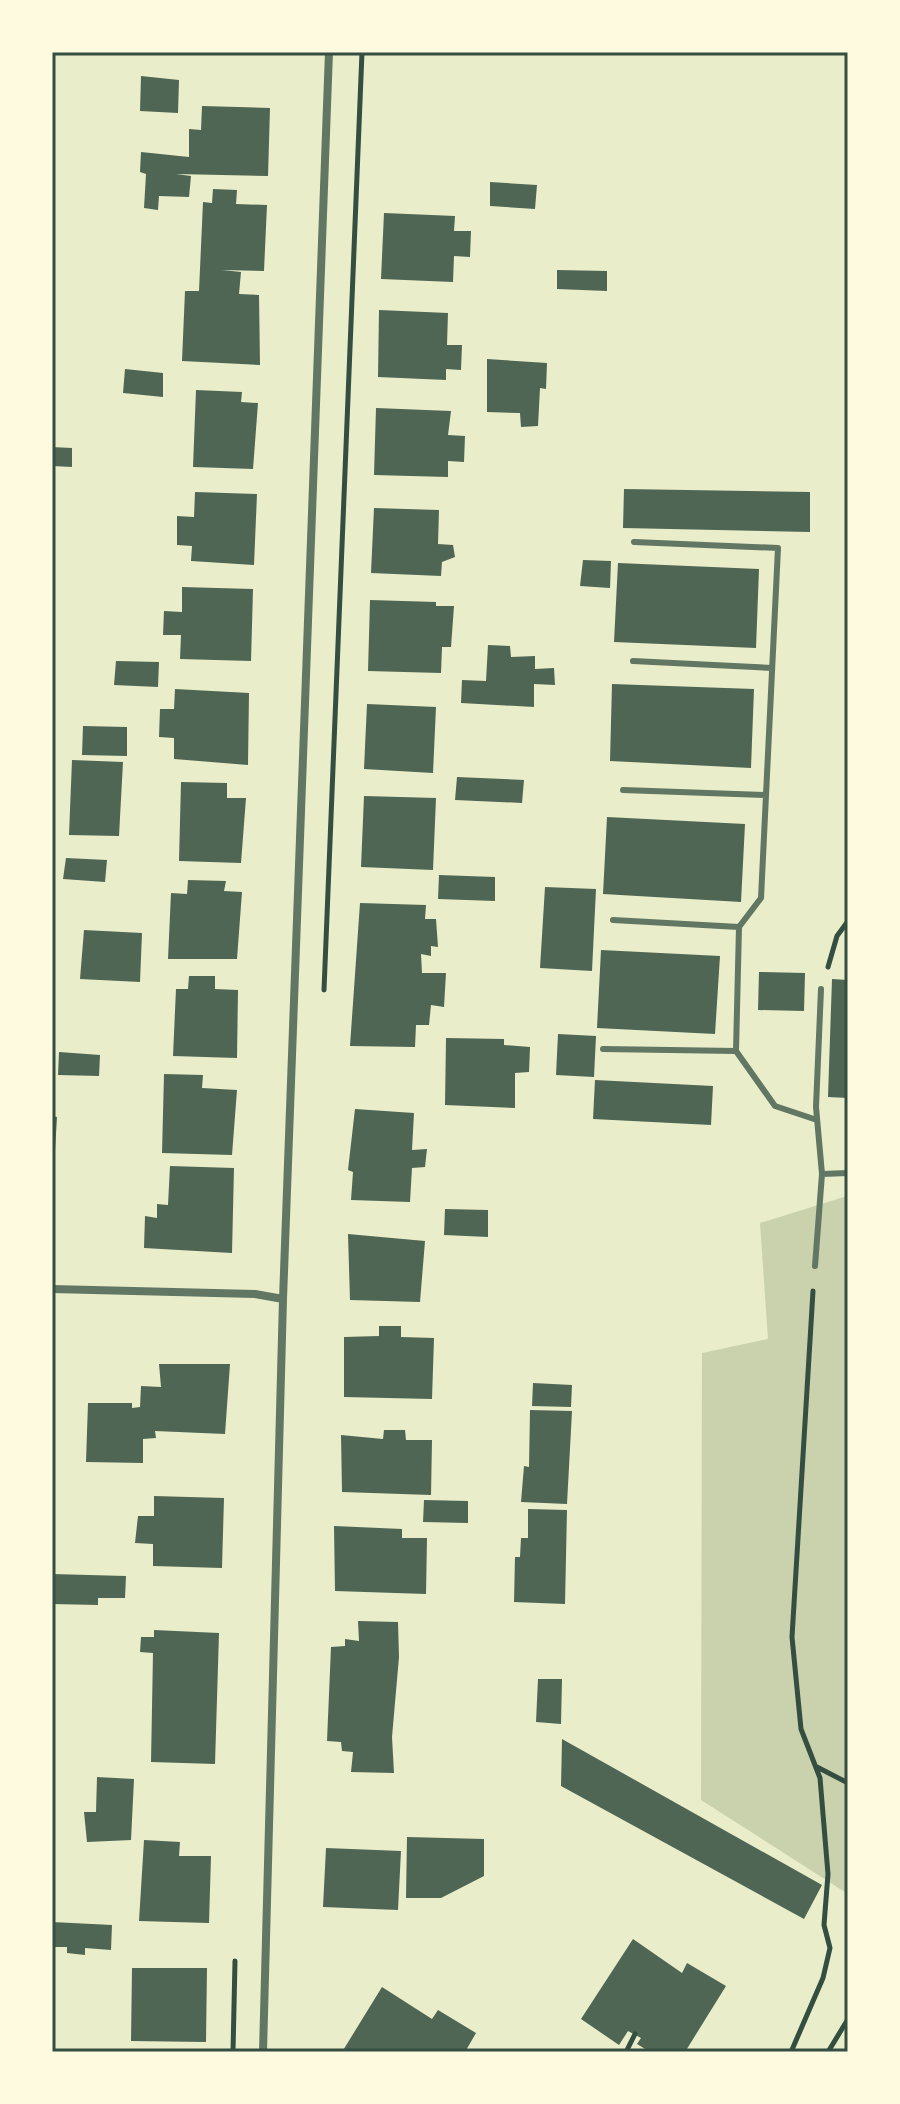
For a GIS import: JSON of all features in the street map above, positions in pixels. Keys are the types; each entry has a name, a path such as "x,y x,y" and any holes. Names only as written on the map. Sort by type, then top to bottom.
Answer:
{"street":[{"path":"263,2052 283,1299 329,52"},
{"path":"52,1289 255,1294 283,1299"}],"lane":[{"path":"634,542 778,548 761,898 739,927 736,1051 775,1106 817,1120"},
{"path":"633,661 772,668"},
{"path":"623,790 766,795"},
{"path":"613,920 739,927"},
{"path":"815,1266 822,1174 817,1120 821,989"},
{"path":"603,1049 736,1051"},
{"path":"822,1174 848,1173"}],"path":[{"path":"821,989 837,936 848,921"},
{"path":"791,2052 823,1978 830,1948 824,1925 828,1874 820,1778 801,1729 792,1637 815,1266"},
{"path":"815,1766 848,1783"},
{"path":"828,2052 848,2019"},
{"path":"626,2052 635,2034"}],"green space":[{"path":"847,1196 848,1894 701,1800 702,1353 768,1339 760,1223"}],"building":[{"path":"141,76 179,80 178,113 140,111"},
{"path":"202,106 270,108 268,176 176,174 191,176 189,197 159,196 158,210 144,208 146,174 140,172 141,152 189,157 189,129 201,130"},
{"path":"490,182 537,185 535,209 490,206"},
{"path":"213,189 237,190 236,204 267,205 264,271 222,270 241,272 239,294 259,295 260,365 182,361 185,291 199,291 203,202 212,203"},
{"path":"384,213 455,216 454,231 471,231 470,257 454,256 453,282 381,279"},
{"path":"557,270 607,271 607,291 557,289"},
{"path":"379,310 448,313 447,345 462,345 461,370 446,369 446,380 378,377"},
{"path":"487,359 547,363 546,389 540,388 538,426 521,427 520,413 487,412"},
{"path":"125,369 163,373 163,397 123,393"},
{"path":"196,390 242,392 241,402 258,403 253,469 193,467"},
{"path":"376,408 451,411 448,435 465,436 464,462 448,461 448,477 374,475"},
{"path":"52,447 72,448 72,467 52,466"},
{"path":"624,489 810,492 810,532 623,528"},
{"path":"195,492 257,494 254,565 191,561 192,546 177,545 177,516 194,517"},
{"path":"374,508 439,510 438,544 453,545 455,557 442,562 441,576 371,573"},
{"path":"583,560 611,561 610,588 580,586"},
{"path":"618,563 759,569 756,648 614,642"},
{"path":"182,587 253,589 251,661 180,659 181,635 163,635 164,611 182,612"},
{"path":"370,600 436,602 436,606 454,606 451,647 442,647 441,673 368,671"},
{"path":"488,645 510,646 511,657 535,656 535,669 554,668 555,685 534,684 534,707 461,703 462,680 486,681"},
{"path":"116,661 159,662 158,687 114,685"},
{"path":"612,684 754,689 751,768 610,761"},
{"path":"175,689 249,693 248,765 174,759 174,738 159,737 160,709 174,709"},
{"path":"367,704 436,707 433,773 364,769"},
{"path":"83,726 127,727 127,756 82,755"},
{"path":"72,760 123,762 119,836 69,835"},
{"path":"457,777 524,780 522,803 455,800"},
{"path":"181,782 227,783 227,798 246,798 241,863 179,861"},
{"path":"364,796 436,798 433,870 361,867"},
{"path":"607,817 745,824 741,902 603,894"},
{"path":"66,858 107,860 105,882 63,879"},
{"path":"439,875 495,877 495,901 438,899"},
{"path":"188,880 226,881 224,891 242,892 237,959 168,959 171,893 187,894"},
{"path":"545,887 596,889 592,971 540,968"},
{"path":"360,903 426,905 425,919 436,919 438,947 431,946 431,956 421,954 422,973 446,973 444,1007 431,1005 429,1025 416,1025 415,1047 350,1046"},
{"path":"84,930 142,933 140,982 80,979"},
{"path":"601,950 720,956 715,1034 597,1028"},
{"path":"759,972 805,973 804,1011 758,1010"},
{"path":"189,976 215,976 215,989 238,990 237,1058 173,1056 176,989 188,989"},
{"path":"832,979 848,980 848,1098 828,1097"},
{"path":"558,1034 596,1036 594,1077 556,1075"},
{"path":"446,1038 504,1039 504,1045 530,1047 529,1072 515,1073 515,1108 445,1105"},
{"path":"59,1052 100,1055 99,1076 58,1075"},
{"path":"164,1074 203,1075 202,1088 237,1090 232,1155 162,1153"},
{"path":"595,1080 713,1086 711,1125 593,1119"},
{"path":"355,1109 414,1113 412,1150 427,1149 425,1167 412,1168 410,1202 351,1200 353,1172 348,1170"},
{"path":"52,1116 57,1117 55,1151 52,1151"},
{"path":"170,1166 234,1168 232,1253 144,1248 145,1216 157,1218 157,1204 168,1205"},
{"path":"445,1209 488,1210 488,1237 444,1235"},
{"path":"348,1234 425,1241 420,1302 350,1300"},
{"path":"379,1326 401,1326 401,1337 434,1338 432,1399 344,1397 344,1337 379,1336"},
{"path":"159,1364 230,1364 225,1434 155,1431 156,1438 143,1439 143,1463 86,1462 88,1403 132,1403 132,1408 140,1407 141,1386 161,1387"},
{"path":"533,1383 572,1385 571,1407 532,1406"},
{"path":"530,1410 572,1411 567,1504 521,1502 524,1466 529,1467"},
{"path":"384,1430 405,1430 406,1440 432,1440 431,1495 342,1492 341,1435 383,1439"},
{"path":"154,1496 224,1498 222,1568 153,1566 153,1544 135,1543 138,1516 154,1516"},
{"path":"424,1500 468,1501 468,1523 423,1522"},
{"path":"528,1509 567,1510 565,1604 514,1602 515,1557 520,1557 521,1538 528,1538"},
{"path":"334,1526 402,1529 402,1538 427,1538 426,1594 335,1591"},
{"path":"52,1574 126,1576 125,1598 98,1598 98,1605 52,1604"},
{"path":"358,1621 398,1622 399,1657 392,1737 394,1773 351,1772 353,1752 342,1751 341,1742 327,1741 331,1647 345,1646 345,1639 359,1641"},
{"path":"154,1630 219,1633 215,1764 151,1762 153,1653 140,1652 141,1637 154,1637"},
{"path":"538,1679 562,1679 561,1724 536,1722"},
{"path":"562,1739 822,1885 804,1919 561,1786"},
{"path":"97,1777 134,1779 131,1840 87,1842 84,1812 96,1812"},
{"path":"407,1837 484,1839 484,1876 441,1898 406,1898"},
{"path":"144,1840 180,1842 179,1856 211,1856 209,1923 139,1921"},
{"path":"326,1848 401,1851 398,1910 323,1907"},
{"path":"52,1922 112,1925 111,1950 85,1948 85,1955 67,1953 67,1947 54,1947"},
{"path":"633,1939 682,1973 687,1963 726,1986 685,2052 650,2052 637,2044 641,2038 628,2031 619,2045 581,2019"},
{"path":"132,1968 207,1968 206,2042 131,2041"},
{"path":"382,1987 432,2019 438,2010 476,2033 465,2052 342,2052"}]}
